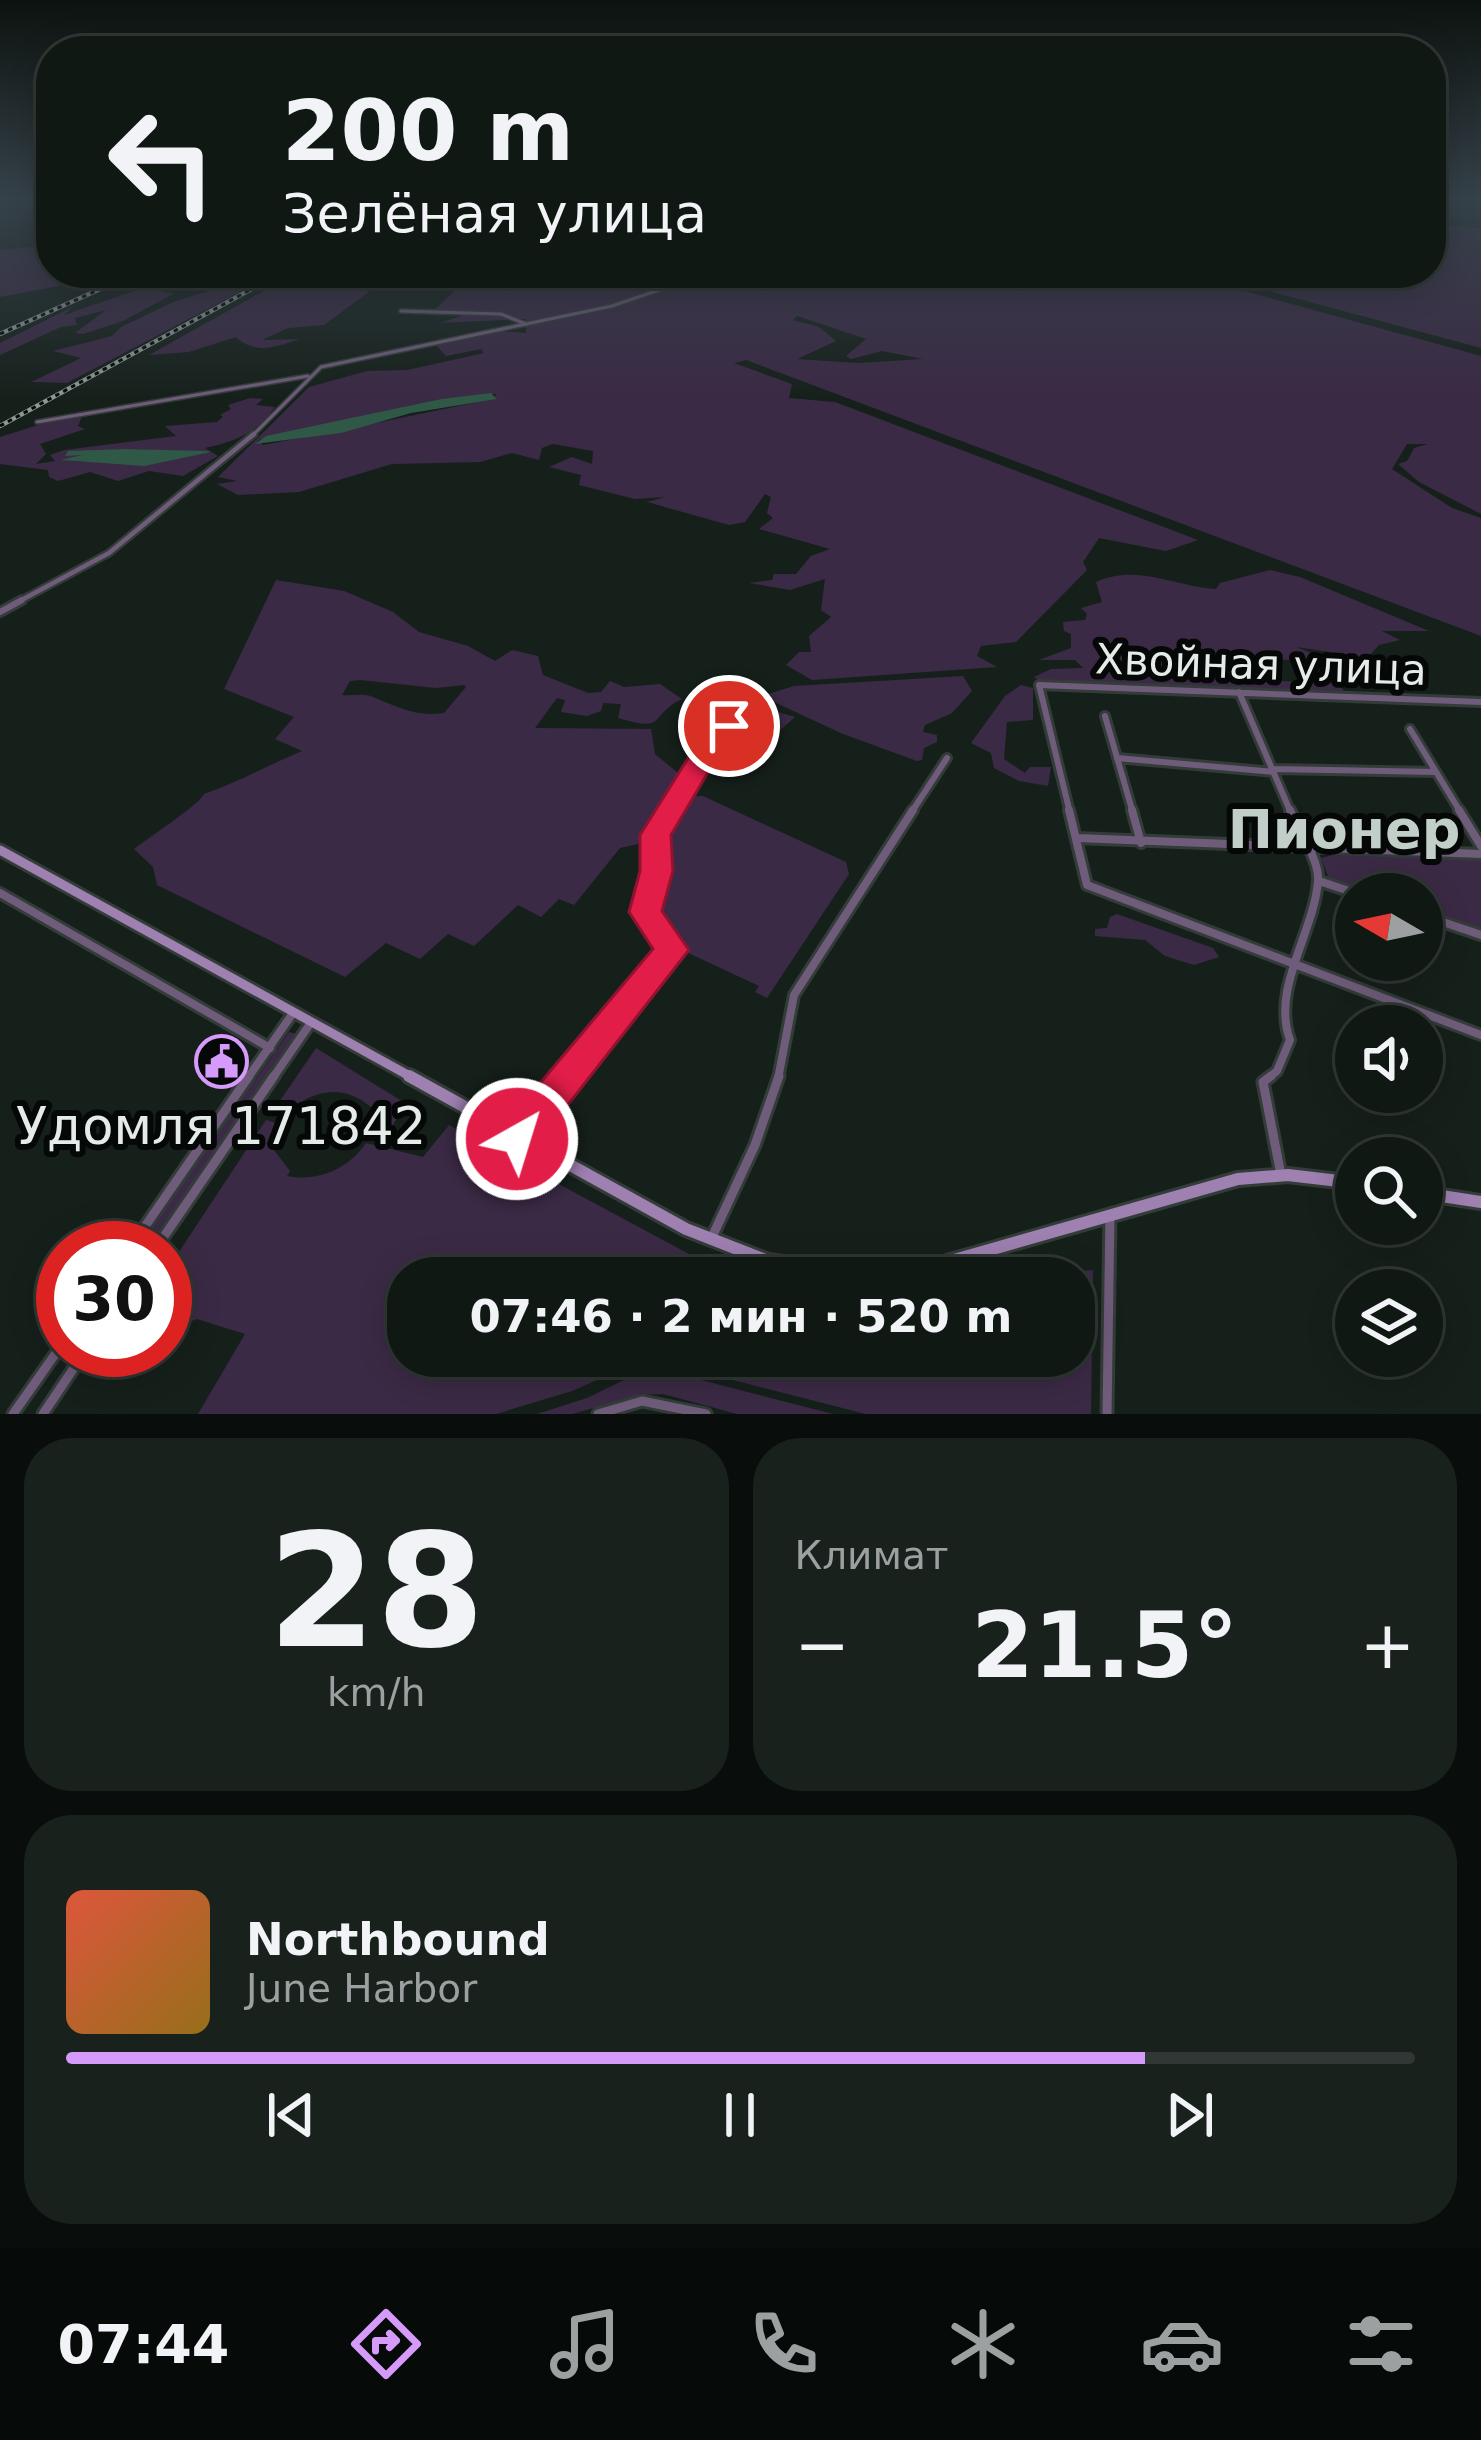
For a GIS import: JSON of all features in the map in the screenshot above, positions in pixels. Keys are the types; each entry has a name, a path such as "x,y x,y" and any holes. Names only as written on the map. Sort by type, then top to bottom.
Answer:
{"main road":[{"path":"0,850 313,1020 517,1139 710,1240 790,1266 900,1271 1238,1179 1282,1175 1335,1181"},
{"path":"1443,1196 1481,1202"}],"street":[{"path":"37,422 308,376 330,364 627,302 667,288"},
{"path":"401,311 501,314 526,323"},
{"path":"0,612 109,553 257,432 308,376"},
{"name":"Хвойная улица","path":"1077,838 1039,685 1481,702"},
{"path":"1239,692 1309,848 1319,881 1295,963 1285,1026 1290,1040 1277,1071 1263,1082 1282,1175"},
{"path":"1105,716 1141,843"},
{"path":"517,1139 672,950 645,912 656,871 655,835 715,737 729,726"},
{"path":"1409,729 1481,850"},
{"path":"710,1240 749,1162 778,1083 784,1018 794,995 947,758"},
{"path":"1117,758 1178,758 1222,769 1436,772"},
{"path":"1481,850 1077,838 1087,885 1481,1035"},
{"path":"1319,881 1335,886"},
{"path":"0,893 271,1048"},
{"path":"1443,922 1481,935"},
{"path":"149,1221 295,1010"},
{"path":"175,1221 313,1020"},
{"path":"1107,1414 1110,1215"},
{"path":"13,1414 39,1377"},
{"path":"43,1414 68,1377"},
{"path":"598,1414 642,1401 706,1414"}],"shaded area":[{"path":"0,267 36,267 36,288 48,288 0,297"},
{"path":"1446,267 1481,267 1481,348 1258,288 1446,288"},
{"path":"143,288 172,288 162,292 175,293 123,321 83,334 75,333 106,310 75,318 77,325 61,327 0,355 0,343 74,306 64,315"},
{"path":"218,288 248,288 67,383 31,382 81,358 53,351 112,336 173,302"},
{"path":"269,288 374,288 324,325 288,328 262,340 299,339 291,342 258,348 236,337 189,352 149,355"},
{"path":"458,288 1234,288 1481,356 1481,514 1419,482 1398,464 1407,461 1414,448 1428,444 1407,444 1392,469 1452,508 1481,518 1481,636 746,360 734,363 792,384 789,398 835,402 1198,540 1166,551 1099,538 1083,562 1087,570 1016,642 981,646 977,656 997,667 812,680 786,665 799,652 811,652 809,636 831,617 821,610 825,579 790,590 749,583 772,580 774,574 796,574 811,556 830,549 759,529 773,518 767,513 771,497 765,494 745,522 729,525 647,502 665,497 635,499 579,485 581,475 549,467 572,457 592,464 593,451 553,444 542,448 539,460 512,453 480,462 392,464 299,492 238,495 217,484 237,481 218,477 309,387 367,371 407,370 484,353 481,349 446,356 436,345 496,331 526,333 526,319 440,323 464,315 434,310","holes":["797,316 866,339 846,356 851,359 882,351 923,359 857,363 797,359 836,341 819,327 793,320","496,394 494,399 263,445 258,440 441,399"]},
{"path":"491,393 497,399 411,413 341,433 255,444 266,436"},
{"path":"250,398 263,399 256,405 275,407 245,435 205,448 218,456 183,476 149,471 118,481 90,472 58,481 49,477 48,470 0,464 0,437 67,416 82,416 78,426 85,429 40,444 46,454 36,464 55,461 50,455 64,450 176,436 165,426 217,422 231,409 228,405","holes":["211,452 143,464 73,461 81,454 64,453"]},
{"path":"68,451 211,452 144,466 61,460 82,455 65,456"},
{"path":"1270,570 1300,577 1429,631 1382,631 1400,640 1379,645 1370,655 1375,673 1332,673 1346,694 1041,682 1034,677 1051,669 1083,668 1075,660 1039,660 1071,648 1071,634 1064,631 1063,622 1085,620 1087,614 1081,608 1102,602 1096,582 1126,575 1216,589 1220,583","holes":["1296,647 1330,652 1321,683 1192,676 1179,669 1194,665 1194,655 1209,653 1298,660 1313,658 1312,653"]},
{"path":"276,580 344,591 393,612 419,632 468,646 495,661 512,650 538,656 543,675 588,693 601,692 610,681 624,687 660,684 682,699 651,723 618,718 621,704 603,703 601,711 587,716 561,712 565,700 557,698 535,728 651,729 655,754 678,773 678,786 647,842 620,848 574,905 559,899 541,917 518,905 474,946 448,934 420,959 386,943 345,977 157,885 153,867 134,849 204,794 302,751 275,739 294,717 224,689","holes":["360,680 466,687 444,713 434,714 369,696 342,695 350,681"]},
{"path":"963,676 972,691 952,713 925,725 923,732 937,735 937,742 924,748 922,760 917,761 761,696 794,686"},
{"path":"1021,685 1033,688 1033,720 1007,722 1004,759 1025,773 1030,767 1051,767 1048,786 1019,781 994,768 991,753 971,743 1005,696"},
{"path":"730,706 758,706 795,717 766,743 717,715"},
{"path":"685,796 703,796 846,862 849,874 767,998 755,992 759,986 669,944 650,909 664,871 662,835"},
{"path":"1321,858 1481,860 1481,929 1443,917 1443,873 1335,873 1335,881 1329,879"},
{"path":"1117,914 1213,948 1219,957 1194,965 1165,956 1145,940 1095,936 1095,929 1107,928 1110,917"},
{"path":"289,1032 296,1034 169,1221 156,1221"},
{"path":"316,1048 405,1103 386,1138 372,1134 376,1125 373,1109 340,1092 317,1094 286,1115 273,1111"},
{"path":"266,1120 280,1124 274,1150 290,1171 287,1176 298,1177 341,1167 366,1143 423,1157 449,1125 695,1257 387,1257 387,1377 604,1377 496,1414 198,1414 245,1334 192,1321 192,1232"},
{"path":"630,1377 690,1377 833,1414 737,1414 663,1394 640,1395 572,1414 537,1414"},
{"path":"721,1377 1092,1377 1091,1414 866,1414"}],"railway":[{"path":"0,334 103,288"},
{"path":"0,426 253,288"}],"place":[{"name":"Удомля 171842","path":"221,1061"}],"district":[{"name":"Пионер","path":"1344,829"}],"route":[{"path":"517,1139 672,950 645,912 656,871 655,835 715,737 729,726"}]}
